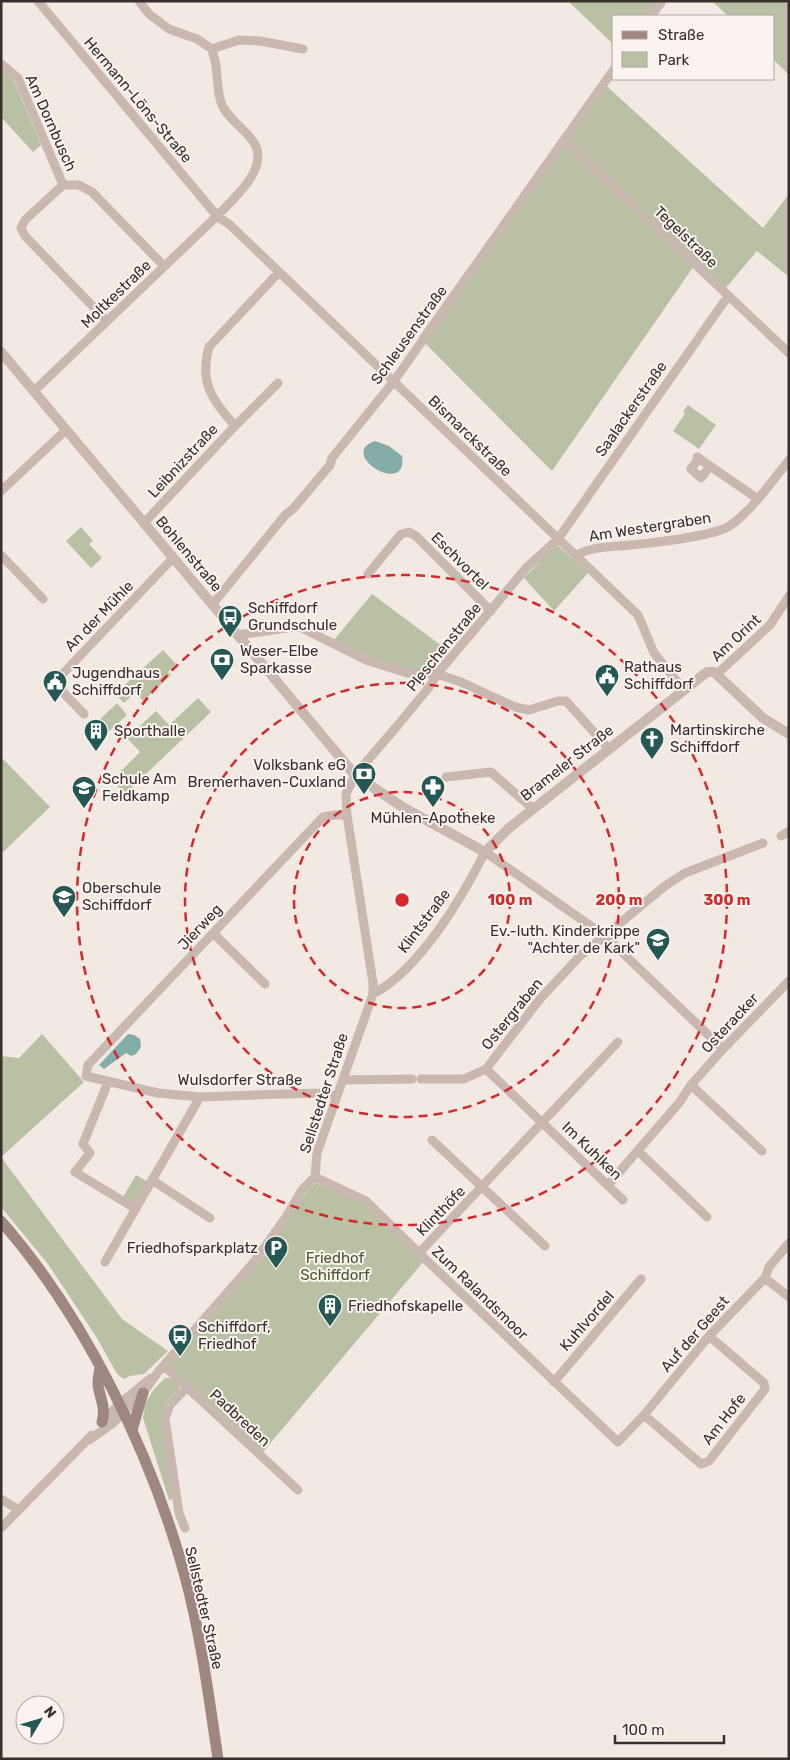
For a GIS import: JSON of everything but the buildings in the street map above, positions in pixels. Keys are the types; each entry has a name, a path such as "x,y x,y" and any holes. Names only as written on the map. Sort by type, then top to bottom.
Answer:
{"main road":[{"path":"1,1221 49,1284 122,1408"},
{"path":"100,1368 98,1384 104,1414 102,1422"},
{"path":"132,1430 143,1393"},
{"name":"Sellstedter Straße","path":"122,1408 152,1478 184,1575 196,1623 218,1759"}],"street":[{"name":"Hermann-Löns-Straße","path":"38,1 217,216"},
{"path":"139,1 149,14 169,29 197,39 212,49 239,40 260,41 303,49"},
{"path":"652,15 662,1"},
{"name":"Moltkestraße","path":"34,391 217,216 246,186 253,175 258,155 257,149 253,140 228,116 222,105 212,49"},
{"name":"Am Dornbusch","path":"1,64 18,78 63,185 78,185 92,192 164,266"},
{"name":"Schleusenstraße","path":"212,605 286,514 293,509 330,465 332,458 394,381 612,72"},
{"name":"Tegelstraße","path":"564,140 789,353"},
{"path":"63,185 26,220 21,228 25,236 107,321"},
{"name":"Bismarckstraße","path":"217,216 230,225 638,615 654,653 684,690"},
{"name":"Leibnizstraße","path":"144,523 235,426 218,406 206,382 205,363 209,347 279,272"},
{"name":"Saalackerstraße","path":"558,539 728,296"},
{"name":"Bohlenstraße","path":"1,352 355,774"},
{"path":"235,426 278,382"},
{"path":"1,491 66,430"},
{"path":"710,466 701,478 691,470 698,458 710,466 758,499"},
{"name":"Am Westergraben","path":"575,556 586,549 659,542 715,532 730,526 758,499 789,460"},
{"name":"Eschvortel","path":"368,574 401,534 409,532 416,536 491,611"},
{"name":"Pleschenstraße","path":"355,774 398,725 430,686 437,674 527,566 558,539"},
{"path":"1,555 43,599"},
{"name":"An der Mühle","path":"84,714 54,683 173,558"},
{"name":"Am Orint","path":"717,674 786,609 789,596"},
{"path":"237,635 300,627 366,660 407,673 437,674 460,682 514,707 529,710 558,701 566,701 609,749"},
{"name":"Brameler Straße","path":"485,852 509,828 707,672 717,674"},
{"path":"717,674 764,718 789,734"},
{"path":"446,777 491,772 533,809"},
{"path":"355,774 404,808 485,852 605,936 723,1049"},
{"name":"Sellstedter Straße","path":"122,1408 143,1393 161,1369 254,1262 286,1217 302,1190 315,1177 317,1152 373,994 373,983 347,815 346,794 355,774"},
{"name":"Jierweg","path":"86,1076 88,1065 323,817 334,814 347,815"},
{"name":"Ostergraben","path":"343,1080 464,1079 486,1069 540,998 580,956 665,886 685,873 763,843"},
{"name":"Klintstraße","path":"373,994 386,987 418,955 438,930 458,900 485,852"},
{"path":"213,934 265,984"},
{"name":"Osteracker","path":"608,1185 723,1049 789,981"},
{"name":"Im Kuhlken","path":"542,1122 618,1042"},
{"name":"Im Kuhlken","path":"486,1069 623,1200"},
{"name":"Wulsdorfer Straße","path":"86,1076 158,1093 200,1096 284,1094 325,1094 336,1096"},
{"path":"108,1082 83,1144 90,1153 75,1172 136,1209"},
{"path":"692,1085 762,1151"},
{"path":"105,1262 200,1096"},
{"name":"Klinthöfe","path":"419,1253 542,1122"},
{"name":"Klinthöfe","path":"432,1140 545,1246"},
{"path":"638,1151 707,1217"},
{"name":"Zum Ralandsmoor","path":"315,1177 366,1201 618,1442"},
{"path":"152,1180 210,1218"},
{"name":"Auf der Geest","path":"618,1442 644,1415 709,1336 765,1278 769,1267 789,1243"},
{"path":"765,1278 789,1297"},
{"name":"Kuhlvordel","path":"554,1382 641,1279"},
{"name":"Am Hofe","path":"644,1415 701,1464 709,1461 765,1389 764,1383 709,1336"},
{"name":"Sellstedter Straße","path":"122,1408 135,1389 161,1369"},
{"name":"Padbreden","path":"161,1369 187,1387 298,1490"},
{"name":"Sellstedter Straße","path":"184,1528 179,1513 165,1419 170,1405 187,1387"},
{"path":"89,1440 102,1422 122,1408"},
{"path":"1,1528 122,1408"},
{"path":"1,1499 19,1510"}],"green space":[{"path":"568,1 657,1 647,15 612,15 612,43"},
{"path":"712,1 789,1 789,75 775,61 775,15 727,15"},
{"path":"1,69 14,81 41,145 33,152 1,117"},
{"path":"601,81 763,228 789,194 789,277 757,251 725,289 696,263 552,471 419,337"},
{"path":"688,405 716,425 699,449 673,431 685,414 683,412"},
{"path":"81,527 93,541 89,544 102,558 91,568 66,541"},
{"path":"556,544 588,573 554,611 524,578"},
{"path":"372,594 442,646 428,671 391,664 368,656 334,640"},
{"path":"163,650 176,664 168,672 171,675 143,701 135,692 124,703 115,694"},
{"path":"198,698 211,712 125,794 112,780 140,752 127,738 156,711 169,725"},
{"path":"117,703 127,715 106,734 96,723"},
{"path":"1,757 50,807 1,854"},
{"path":"42,1034 84,1082 1,1157 1,1056 19,1058"},
{"path":"1,1157 122,1319 168,1351 144,1374 124,1379 117,1374 97,1338 48,1264 1,1207"},
{"path":"136,1175 148,1182 135,1204 123,1197"},
{"name":"Friedhof Schiffdorf","path":"316,1183 357,1199 424,1261 263,1452 168,1367 265,1255 308,1190"},
{"path":"165,1378 171,1378 179,1385 179,1389 167,1401 162,1418 173,1499 169,1500 143,1418 145,1406 150,1396"}],"water":[{"path":"375,441 389,446 402,456 401,468 395,473 386,473 368,463 364,455 365,447"},
{"path":"128,1034 140,1039 141,1047 136,1054 131,1056 126,1053 104,1069 99,1065"}],"place":[{"name":"Schiffdorf Grundschule","path":"230,638"},
{"name":"Weser-Elbe Sparkasse","path":"222,681"},
{"name":"Rathaus Schiffdorf","path":"607,697"},
{"name":"Jugendhaus Schiffdorf","path":"55,703"},
{"name":"Sporthalle","path":"96,752"},
{"name":"Martinskirche Schiffdorf","path":"652,760"},
{"name":"Volksbank eG Bremerhaven-Cuxland","path":"364,795"},
{"name":"Mühlen-Apotheke","path":"433,808"},
{"name":"Schule Am Feldkamp","path":"84,809"},
{"name":"Oberschule Schiffdorf","path":"64,918"},
{"name":"Ev.-luth. Kinderkrippe \"Achter de Kark\"","path":"658,961"},
{"name":"Friedhofsparkplatz","path":"276,1269"},
{"name":"Friedhofskapelle","path":"330,1327"},
{"name":"Schiffdorf, Friedhof","path":"180,1357"}]}
